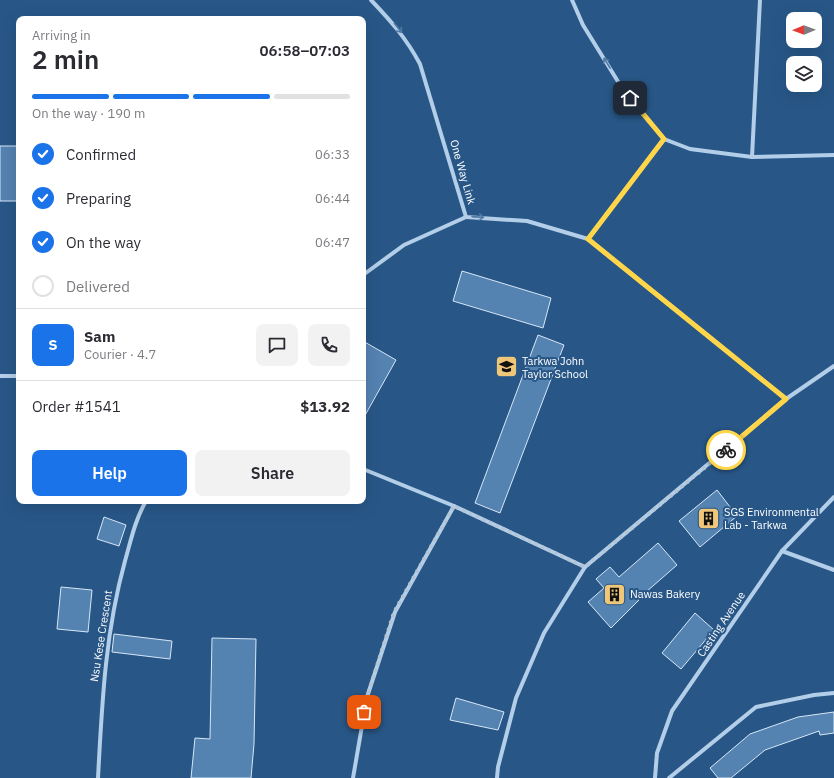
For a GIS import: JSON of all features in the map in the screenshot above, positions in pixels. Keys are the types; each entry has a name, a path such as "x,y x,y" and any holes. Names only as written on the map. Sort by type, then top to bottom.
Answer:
{"street":[{"name":"One Way Link","path":"371,0 408,41 420,64 466,217 527,221 588,239"},
{"path":"572,0 583,25 622,88 664,139 690,149 752,157 834,155"},
{"path":"752,157 760,0"},
{"path":"664,139 588,239 786,399"},
{"path":"366,273 404,245 466,217"},
{"path":"497,778 498,767 516,698 544,633 585,567 786,399 834,366"},
{"path":"0,376 16,376"},
{"path":"366,470 454,506 585,567"},
{"name":"Casting Avenue","path":"655,778 657,753 672,711 782,551 834,498"},
{"name":"Nsu Kese Crescent","path":"98,778 103,677 116,595 137,516 144,504"},
{"path":"354,778 367,697 394,612 454,506"},
{"path":"782,551 834,570"},
{"path":"670,778 756,706 834,692"}],"building":[{"path":"0,146 16,146 16,201 0,201"},
{"path":"462,271 551,298 543,328 453,301"},
{"path":"538,335 564,345 500,513 475,503"},
{"path":"366,343 396,360 366,414"},
{"name":"SGS Environmental Lab - Tarkwa","path":"717,490 737,516 700,547 679,521"},
{"path":"104,517 126,525 119,546 97,539"},
{"path":"658,543 677,565 638,599 639,600 611,628 588,602 604,588 596,579 610,567 619,577"},
{"path":"61,587 92,590 88,632 57,629"},
{"path":"695,613 714,630 681,669 662,653"},
{"path":"114,634 172,641 170,659 112,652"},
{"path":"212,638 256,639 254,744 251,778 191,778 195,738 210,739"},
{"path":"456,698 504,712 498,730 450,720"},
{"path":"834,712 834,733 820,735 819,731 765,750 731,778 718,778 710,768 750,734 798,717"}],"way so far":[{"path":"364,712 367,697 394,612 454,506 585,567 726,450"}],"place":[{"name":"Tarkwa John Taylor School","path":"506,367"},
{"name":"SGS Environmental Lab - Tarkwa","path":"708,518"},
{"name":"Nawas Bakery","path":"615,594"}],"route":[{"path":"630,98 664,139 588,239 786,399 726,450"}]}
